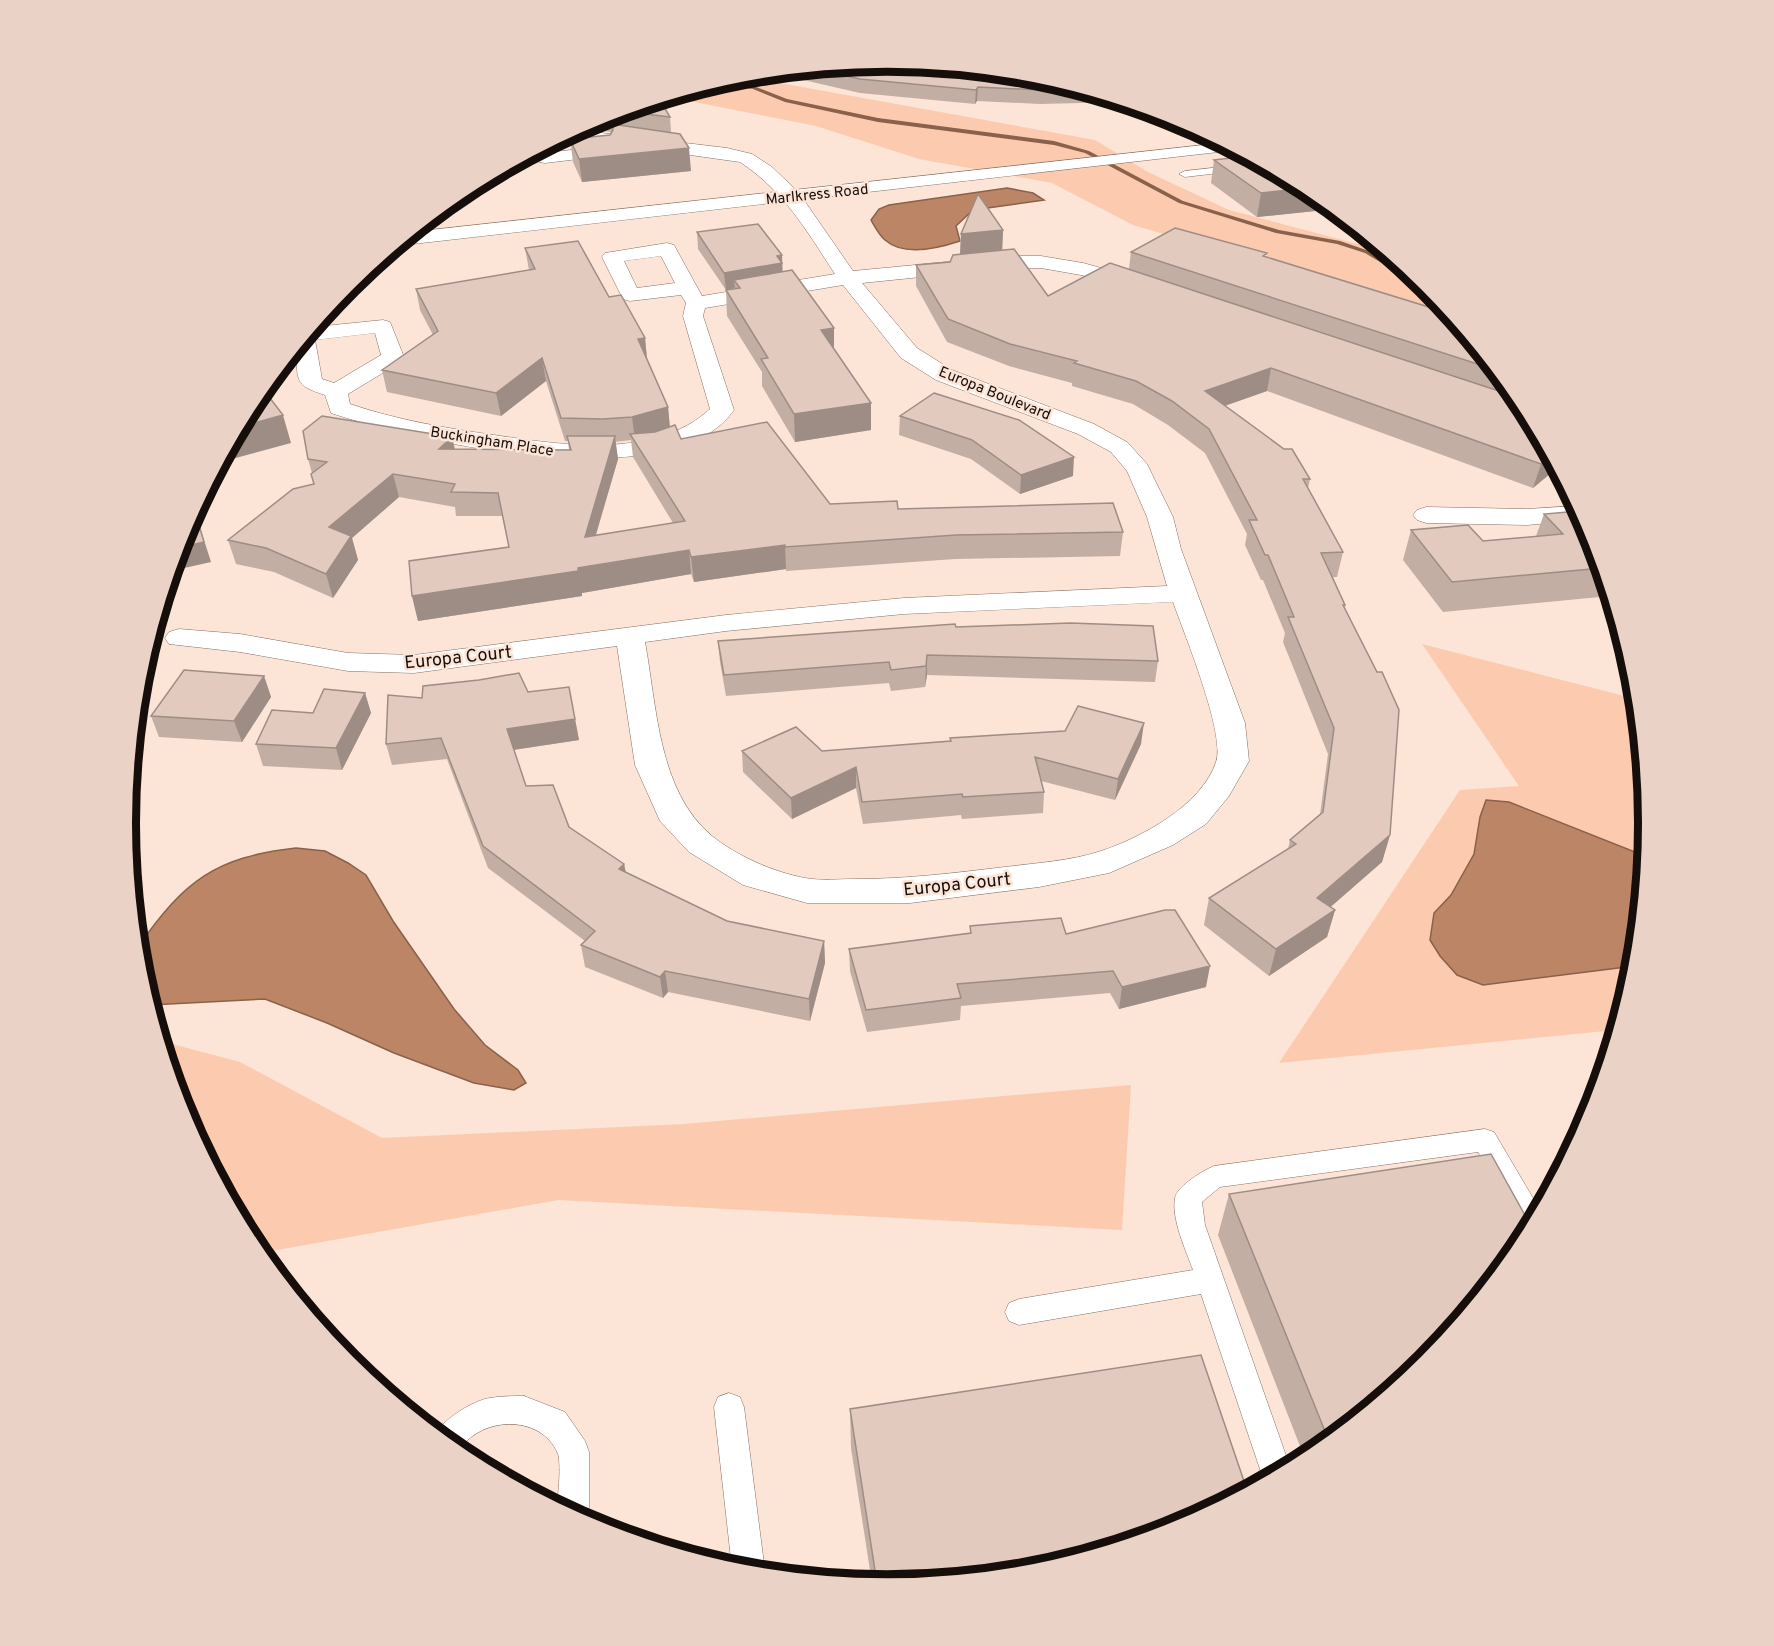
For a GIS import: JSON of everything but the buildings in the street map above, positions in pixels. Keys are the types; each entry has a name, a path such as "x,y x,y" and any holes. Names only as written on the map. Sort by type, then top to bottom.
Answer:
{"street":[{"name":"Europa Boulevard","path":"585,136 728,153 746,158 766,171 793,197 848,278 909,353 944,375 1086,429 1119,447 1138,469 1160,517"},
{"path":"548,153 620,149 642,142"},
{"name":"Marlkress Road","path":"417,238 1217,148"},
{"path":"544,155 554,179"},
{"name":"Buckingham Place","path":"336,391 339,408 359,415 456,437 561,453 609,450 664,442 695,432 713,422 722,410 693,316 692,296 981,263 1041,262 1083,269 1160,291"},
{"path":"305,348 311,383 336,391 393,357 383,326 318,333"},
{"path":"1426,515 1527,517 1571,514"},
{"name":"Europa Court","path":"630,636 651,765 672,813 701,844 755,877 807,891 910,891 1039,875 1109,861 1161,837 1194,816 1218,789 1233,761 1230,723 1160,517"},
{"name":"Europa Court","path":"179,638 240,643 348,662 414,664 726,623 904,606 1184,593"}],"lane":[{"path":"1185,174 1250,166"},
{"path":"1274,1466 1191,1225 1188,1198 1214,1177 1485,1140 1528,1213"},
{"path":"1019,1312 1209,1280"},
{"path":"729,1407 748,1561"},
{"path":"452,1434 488,1412 524,1410 554,1422 574,1452 573,1505"}],"shaded area":[{"path":"770,81 1095,140 1148,172 1229,210 1368,247 1439,315 1133,225 1052,183 919,159 816,126 685,100 740,86"},
{"path":"1007,188 1033,193 1044,200 973,210 956,226 960,241 942,246 912,250 893,245 881,236 871,220 879,209 889,205"},
{"path":"1422,644 1627,697 1636,774 1638,823 1636,872 1632,921 1624,970 1608,1031 1279,1063 1460,790 1519,786"},
{"path":"1486,800 1509,802 1637,853 1632,921 1624,967 1483,985 1457,975 1440,956 1430,940 1434,913 1451,895 1474,854 1480,817"},
{"path":"296,848 325,851 366,875 393,921 454,1009 485,1045 518,1070 526,1083 514,1090 474,1083 394,1053 327,1023 265,999 159,1005 145,938 171,905 204,876 244,858"},
{"path":"170,1043 240,1062 382,1138 684,1124 1131,1085 1122,1230 558,1200 271,1251 213,1155 193,1110"}],"waterway":[{"path":"741,86 754,88 785,100 878,120 1054,143 1087,152 1181,202 1278,232 1338,242 1367,252 1387,263"}]}
